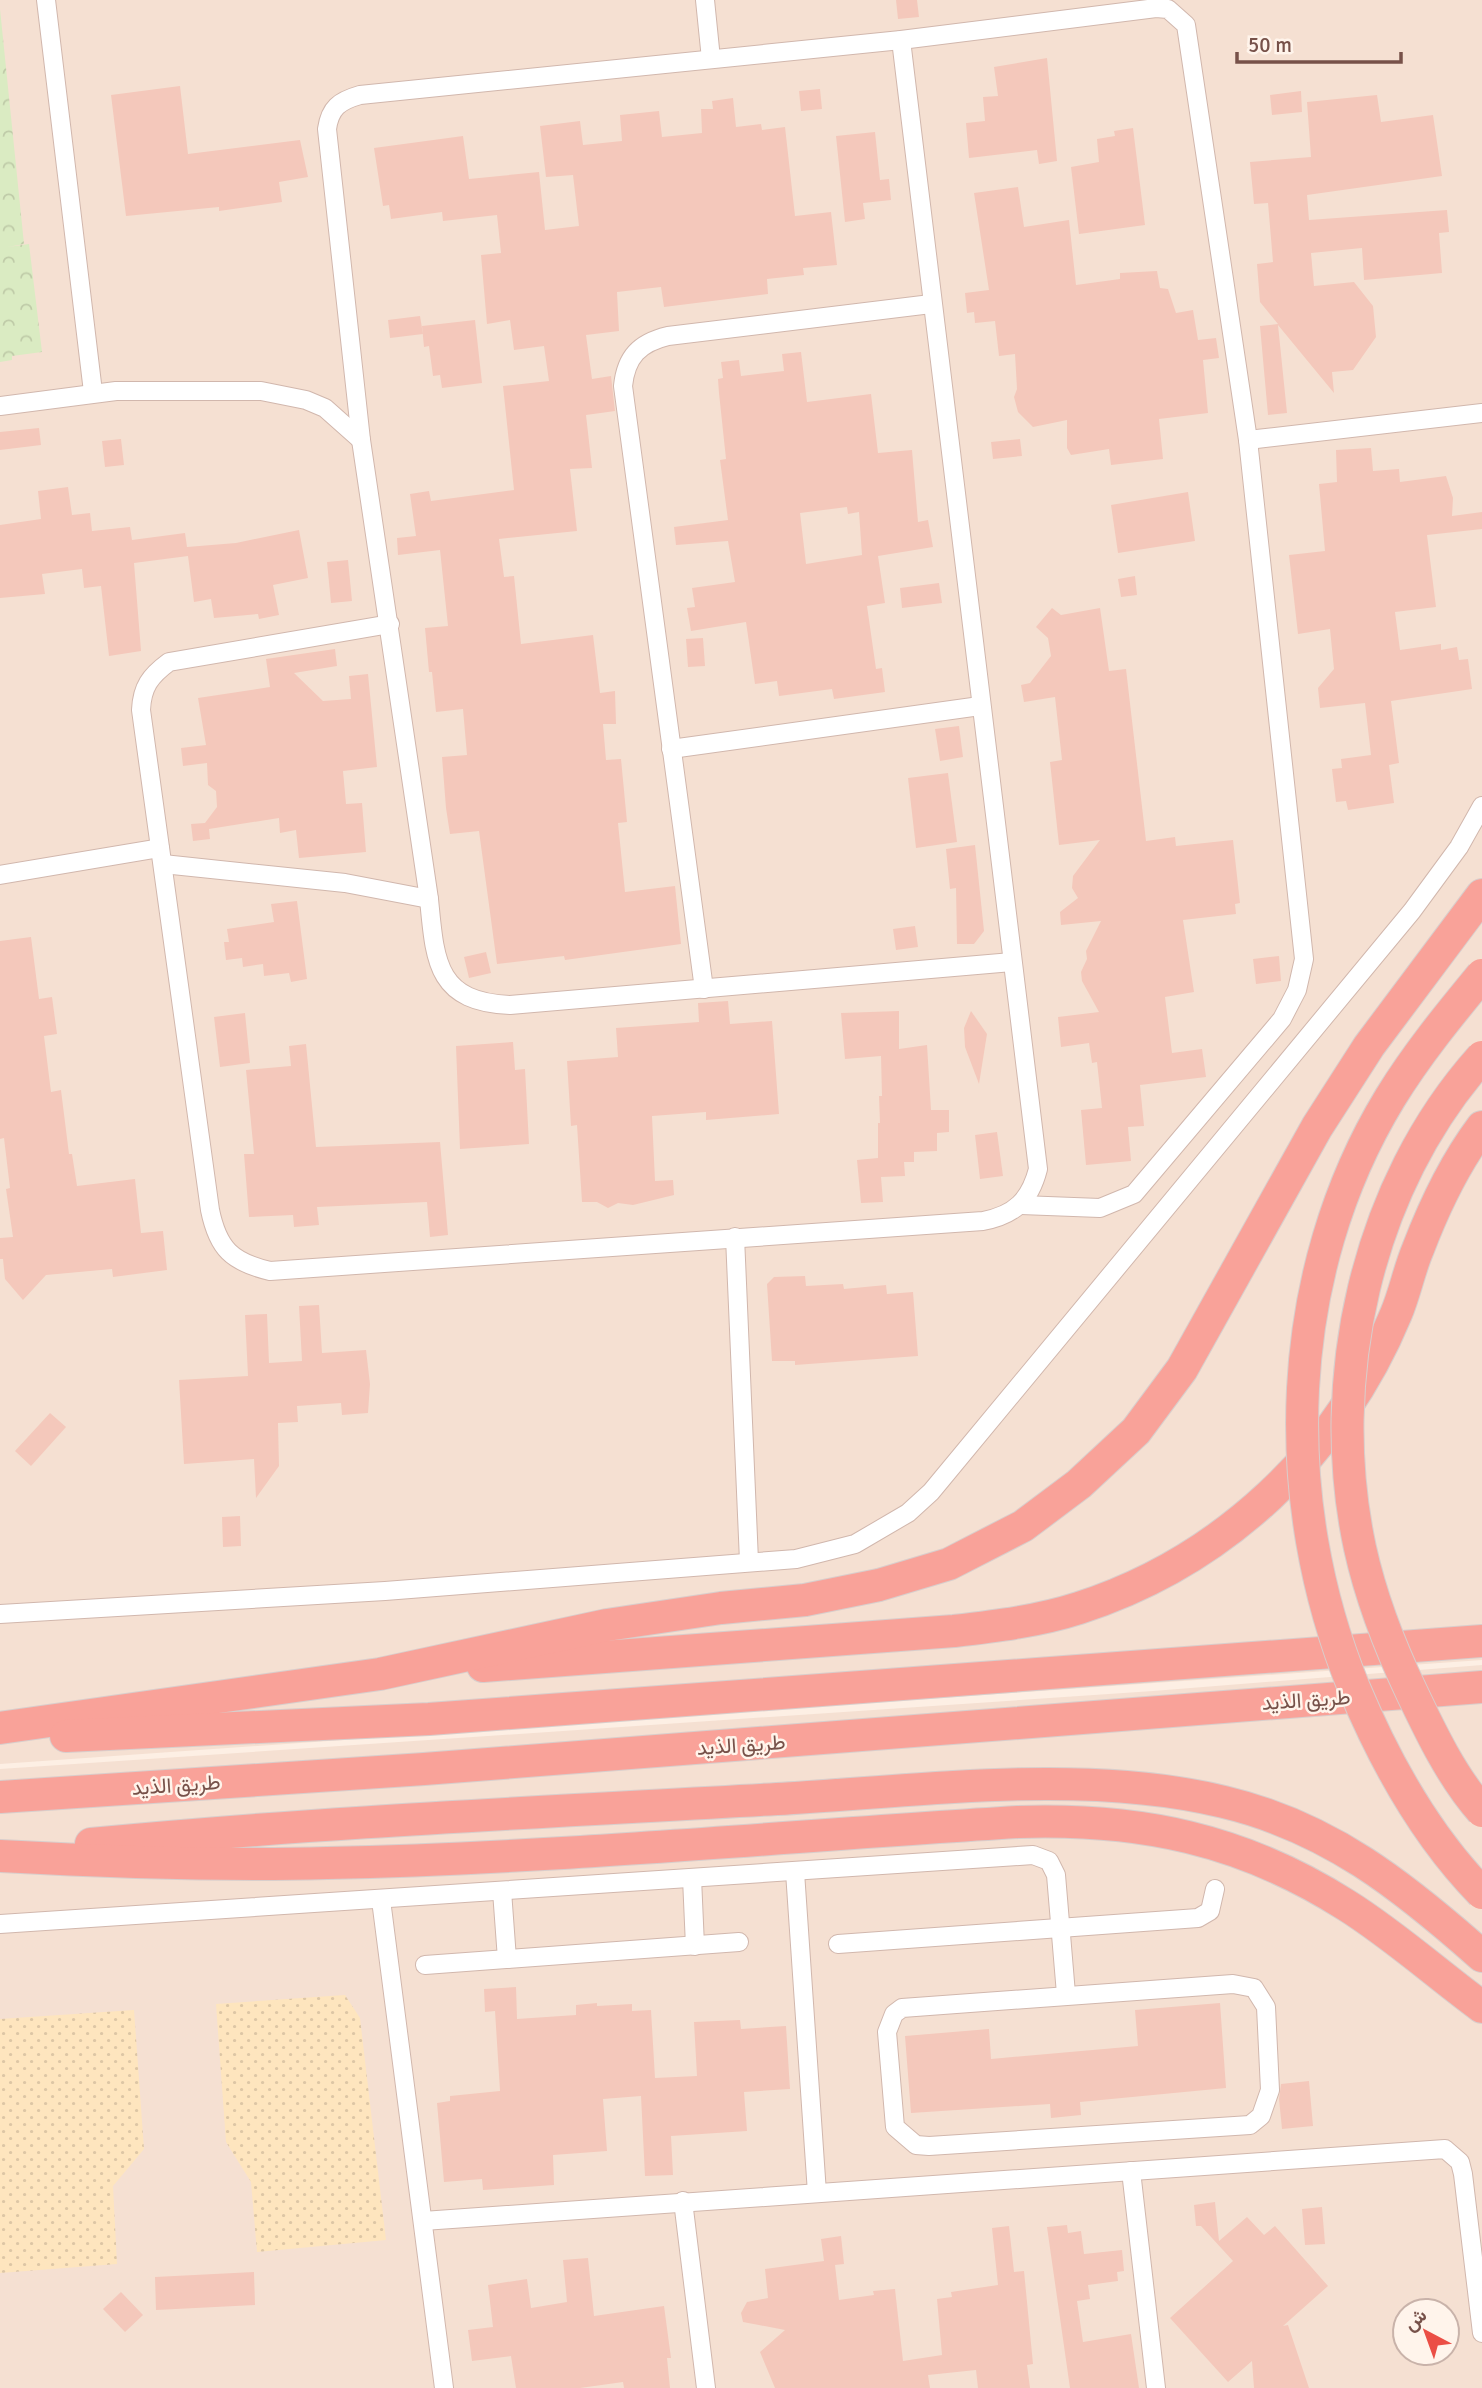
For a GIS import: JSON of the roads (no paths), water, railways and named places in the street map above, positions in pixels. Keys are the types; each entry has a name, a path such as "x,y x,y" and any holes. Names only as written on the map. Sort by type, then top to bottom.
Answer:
{"highway":[{"path":"380,1674 493,1647 607,1625 721,1608 805,1600 879,1585 949,1564 1023,1526 1079,1484 1136,1431 1182,1369 1317,1127 1369,1046 1482,895"},
{"path":"1482,975 1433,1033 1411,1066 1389,1100 1354,1171 1327,1246 1309,1324 1302,1404 1303,1483 1315,1562 1338,1649 1373,1732 1417,1811 1482,1894"},
{"path":"1482,1057 1438,1116 1406,1172 1381,1232 1363,1293 1354,1344 1347,1421 1350,1485 1360,1548 1377,1610 1435,1741 1482,1811"},
{"path":"0,1728 380,1674 1018,1624 1079,1608 1139,1585 1195,1554 1266,1500 1294,1473 1335,1424 1369,1370 1397,1313 1417,1250 1444,1189 1482,1127"},
{"path":"0,1737 262,1729 443,1718 1482,1641"},
{"name":"طريق الذيد","path":"0,1797 424,1769 1482,1686"},
{"path":"0,1855 201,1834 458,1817 1010,1786 1139,1786 1228,1802 1313,1834 1392,1879 1482,1956"},
{"path":"0,1855 211,1864 327,1863 444,1859 1018,1822 1076,1820 1134,1824 1191,1835 1246,1853 1298,1876 1348,1906 1482,2007"}],"street":[{"path":"46,0 93,392"},
{"path":"705,0 711,59"},
{"path":"1012,962 510,1004 483,1003 458,991 440,970 433,944 390,624 361,440 327,129 329,115 336,106 360,95 901,40 1156,8 1179,15 1190,37 1248,440 1304,943 1297,990 1282,1019 1147,1181 1133,1194 1100,1208 1021,1205"},
{"path":"390,624 169,662 152,674 142,692 141,710 210,1210 215,1233 228,1252 247,1265 270,1271 983,1221 1003,1217 1021,1205 1033,1189 1038,1169 901,40"},
{"path":"704,989 623,386 625,368 635,352 650,341 668,337 931,304"},
{"path":"0,406 93,392 261,391 282,394 325,408 361,440"},
{"path":"1248,440 1482,414"},
{"path":"671,749 980,706"},
{"path":"0,1614 657,1572 749,1561 796,1559 855,1544 908,1513 931,1492 1412,911 1459,848 1482,806"},
{"path":"0,875 162,856 345,883 429,899"},
{"path":"735,1237 749,1561"},
{"path":"0,1924 1042,1856 1049,1861 1056,1875 1066,1994"},
{"path":"795,1872 817,2193"},
{"path":"692,1878 695,1946"},
{"path":"838,1944 1203,1917 1210,1911 1215,1889"},
{"path":"502,1891 507,1959"},
{"path":"381,1900 444,2388"},
{"path":"425,1965 739,1942"},
{"path":"1233,1984 1254,1988 1266,2007 1270,2090 1261,2116 1250,2125 1238,2128 929,2146 916,2144 904,2137 895,2127 887,2032 894,2014 911,2005 1066,1994 1233,1984"},
{"path":"423,2221 1445,2149 1461,2162 1482,2333"},
{"path":"1131,2171 1156,2388"},
{"path":"682,2201 706,2388"}]}
